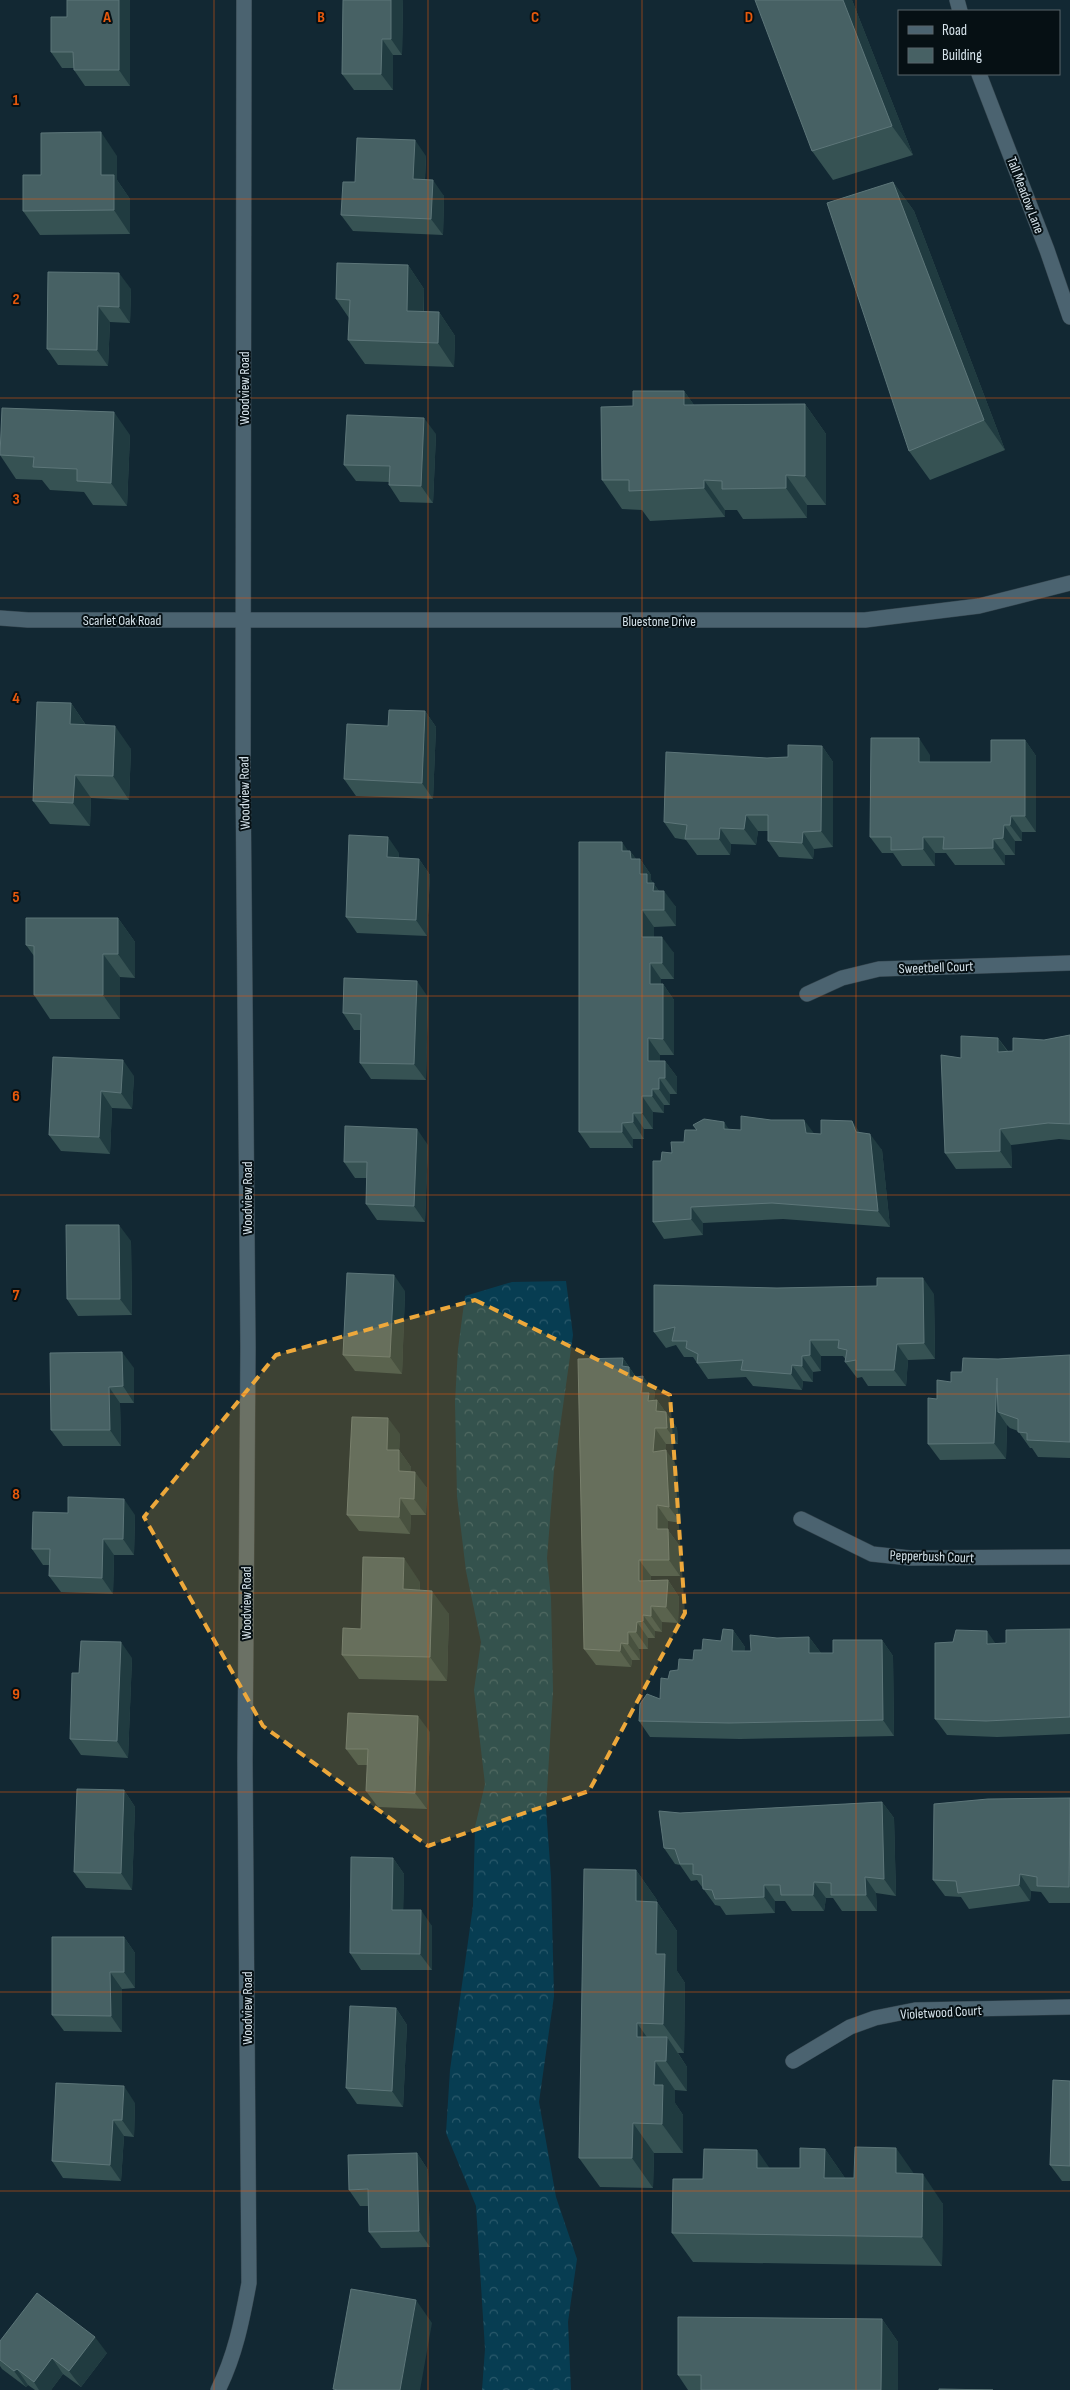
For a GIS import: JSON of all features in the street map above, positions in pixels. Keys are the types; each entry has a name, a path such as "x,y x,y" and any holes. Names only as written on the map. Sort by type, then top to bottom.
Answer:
{"street":[{"name":"Woodview Road","path":"218,2390 228,2370 241,2328 249,2283 245,1771 248,1327 243,774 245,620 244,0"},
{"name":"Tall Meadow Lane","path":"979,75 1047,250 1070,318"},
{"name":"Bluestone Drive","path":"245,620 865,620 980,606 1070,584"},
{"name":"Scarlet Oak Road","path":"0,618 28,620 245,620"},
{"name":"Sweetbell Court","path":"807,994 842,978 879,969 1070,963"},
{"name":"Pepperbush Court","path":"802,1519 872,1554 910,1558 1070,1557"},
{"name":"Violetwood Court","path":"793,2061 850,2027 875,2018 915,2010 1070,2007"}],"highlighted area":[{"path":"475,1300 670,1395 685,1613 589,1791 428,1846 263,1726 144,1517 276,1355"}],"green space":[{"path":"566,1281 573,1335 554,1470 547,1558 551,1598 553,1691 546,1808 551,1877 554,1996 539,2102 556,2197 577,2259 568,2322 571,2390 482,2390 485,2349 476,2206 446,2133 450,2070 473,1906 475,1827 485,1784 474,1690 481,1642 466,1571 457,1496 455,1402 458,1349 465,1296 512,1282"}],"building":[{"path":"67,0 119,0 119,70 74,70 73,52 51,52 51,17 67,17"},
{"path":"343,0 391,0 391,39 382,39 381,74 342,74"},
{"path":"755,0 843,0 892,126 812,151"},
{"path":"101,132 101,175 114,175 114,210 23,211 23,175 41,175 41,133"},
{"path":"357,138 415,140 413,179 433,180 431,219 341,215 343,182 355,182"},
{"path":"893,182 984,420 909,451 827,203"},
{"path":"337,263 408,265 407,311 439,312 438,343 348,340 350,300 336,299"},
{"path":"48,272 119,273 119,307 98,306 97,350 47,349"},
{"path":"633,391 684,391 684,405 805,404 805,476 786,475 786,488 722,489 722,481 704,480 704,488 629,491 629,480 602,480 601,407 633,406"},
{"path":"2,408 114,412 111,483 77,481 77,469 33,467 34,457 0,455"},
{"path":"347,415 424,418 421,486 389,485 390,466 344,465"},
{"path":"37,702 71,703 70,724 115,726 113,776 75,775 73,803 33,801"},
{"path":"389,710 425,711 422,783 344,779 347,724 388,726"},
{"path":"871,738 919,738 919,762 991,762 991,740 1025,740 1025,816 1011,816 1010,825 1004,825 1003,838 993,839 993,848 943,849 944,837 923,837 923,849 891,850 891,837 870,837"},
{"path":"788,745 822,746 821,831 803,832 802,843 768,841 768,815 746,815 744,829 720,828 719,839 685,839 687,825 664,822 666,752 767,758 788,757"},
{"path":"349,835 388,837 387,857 419,859 416,920 346,917"},
{"path":"579,842 622,842 622,851 630,851 631,859 640,859 640,874 647,874 647,883 654,883 653,891 664,891 664,910 642,910 642,937 662,937 662,963 650,963 650,984 663,984 663,1039 648,1038 648,1061 665,1061 665,1078 659,1078 659,1089 652,1089 652,1096 642,1096 642,1113 633,1113 633,1122 622,1123 622,1132 579,1132"},
{"path":"26,918 118,918 118,954 103,954 103,995 34,995 34,946 26,945"},
{"path":"344,978 417,981 414,1064 360,1063 361,1014 343,1013"},
{"path":"1070,1035 1070,1124 1048,1123 1000,1129 1000,1151 945,1153 941,1055 961,1058 961,1036 998,1038 998,1052 1013,1051 1013,1038 1044,1040"},
{"path":"53,1057 123,1060 121,1093 101,1091 99,1137 49,1135"},
{"path":"741,1116 771,1120 804,1120 806,1133 821,1134 821,1120 852,1121 856,1132 870,1134 878,1211 772,1203 691,1207 691,1219 653,1222 653,1161 661,1161 662,1152 672,1153 671,1142 684,1142 685,1130 697,1130 693,1125 704,1119 724,1122 724,1129 741,1130"},
{"path":"345,1126 417,1129 414,1206 366,1204 367,1162 344,1162"},
{"path":"66,1225 119,1225 120,1299 67,1299"},
{"path":"347,1273 394,1275 390,1357 343,1355"},
{"path":"877,1278 923,1278 924,1343 897,1344 894,1370 856,1370 856,1360 845,1362 847,1350 838,1348 839,1340 810,1340 810,1355 802,1356 802,1366 792,1365 791,1374 741,1370 743,1360 697,1363 698,1354 686,1348 687,1341 672,1341 675,1327 654,1332 654,1285 777,1288 877,1286"},
{"path":"122,1352 123,1386 109,1387 110,1430 51,1430 50,1353"},
{"path":"1070,1355 1070,1442 1027,1440 1027,1433 1018,1432 1018,1419 998,1412 997,1378 994,1443 928,1444 928,1398 937,1399 937,1380 951,1382 951,1372 962,1372 963,1358 998,1359"},
{"path":"623,1358 622,1366 629,1367 629,1378 643,1376 641,1393 649,1393 648,1401 657,1400 656,1411 666,1412 667,1428 655,1428 653,1452 666,1450 669,1507 657,1505 657,1529 668,1529 669,1560 639,1560 639,1581 668,1580 666,1607 651,1606 651,1616 643,1615 643,1621 637,1622 636,1632 628,1632 628,1644 621,1643 620,1651 584,1649 578,1359"},
{"path":"352,1417 388,1418 387,1450 399,1450 399,1471 415,1472 414,1499 400,1498 399,1517 347,1515"},
{"path":"68,1497 124,1499 123,1539 103,1539 102,1578 49,1576 50,1549 32,1549 33,1512 68,1513"},
{"path":"363,1557 404,1558 403,1589 432,1591 430,1657 342,1655 343,1628 361,1629"},
{"path":"723,1629 733,1630 732,1651 751,1651 750,1635 777,1638 809,1637 809,1653 833,1653 833,1640 882,1640 883,1720 729,1723 639,1721 640,1704 647,1694 660,1699 661,1678 668,1679 670,1671 678,1670 679,1659 693,1660 694,1650 702,1650 703,1639 721,1641"},
{"path":"1070,1629 1070,1717 986,1721 935,1719 935,1643 953,1642 956,1630 987,1631 987,1644 1006,1643 1006,1630"},
{"path":"81,1641 121,1642 117,1741 70,1739 72,1673 79,1673"},
{"path":"348,1713 418,1716 415,1793 366,1791 368,1749 346,1749"},
{"path":"77,1789 124,1790 121,1873 74,1872"},
{"path":"1070,1798 1069,1887 1037,1886 1037,1877 1020,1874 1019,1885 958,1893 956,1881 933,1880 934,1804 988,1799"},
{"path":"882,1802 884,1879 865,1877 866,1895 831,1895 831,1883 814,1882 813,1895 781,1895 780,1885 764,1885 764,1897 715,1899 712,1890 703,1889 702,1875 693,1874 693,1864 680,1864 675,1849 664,1848 659,1811 680,1813"},
{"path":"351,1857 393,1858 392,1910 421,1910 420,1954 350,1953"},
{"path":"584,1869 636,1870 636,1901 657,1902 656,1954 665,1954 663,2024 637,2023 637,2037 667,2037 666,2061 655,2061 654,2085 663,2085 662,2124 633,2123 632,2158 579,2158"},
{"path":"52,1937 124,1937 124,1972 110,1972 111,2016 52,2015"},
{"path":"350,2006 396,2008 392,2091 346,2088"},
{"path":"1053,2080 1070,2081 1070,2166 1050,2165"},
{"path":"56,2083 124,2086 122,2120 113,2120 110,2165 52,2161"},
{"path":"855,2147 896,2148 896,2173 923,2174 922,2237 672,2233 673,2179 703,2179 704,2149 757,2150 757,2168 800,2168 800,2148 825,2149 824,2178 854,2178"},
{"path":"417,2153 419,2231 369,2232 368,2189 349,2190 348,2155"},
{"path":"351,2289 416,2300 400,2390 333,2389"},
{"path":"37,2293 95,2337 69,2371 52,2358 34,2382 17,2369 14,2371 0,2360 0,2341"},
{"path":"678,2317 882,2319 881,2390 701,2390 701,2375 678,2375"},
{"path":"939,2389 993,2390 939,2390"}]}
